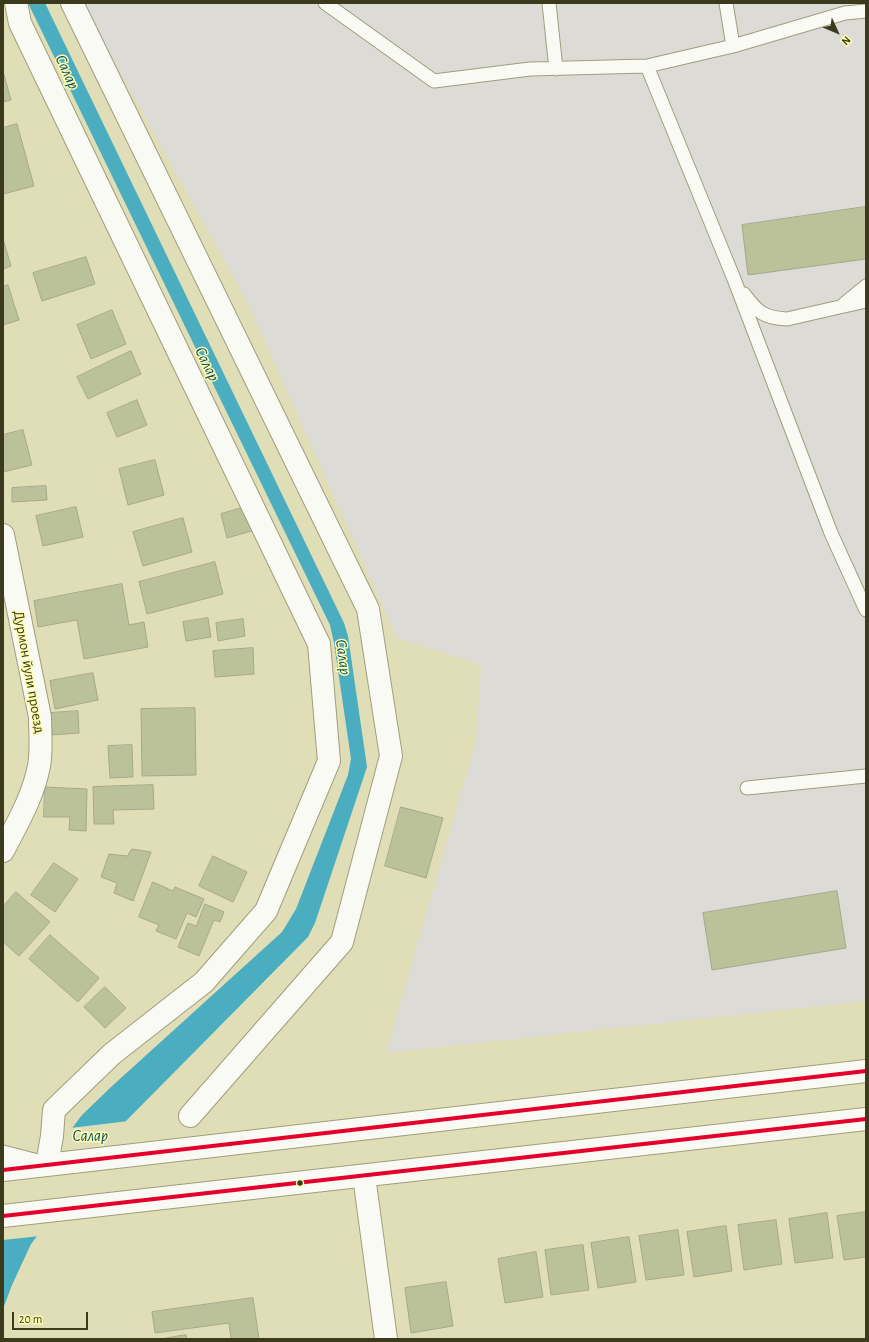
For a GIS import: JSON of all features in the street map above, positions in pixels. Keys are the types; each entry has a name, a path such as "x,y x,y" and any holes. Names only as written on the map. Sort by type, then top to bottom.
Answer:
{"street":[{"path":"16,3 20,23 319,644 328,761 266,911 204,982 112,1054 54,1110 52,1136 47,1164"},
{"path":"72,3 368,610 391,756 342,942 190,1116"},
{"name":"Дурмон йули проезд","path":"3,535 40,717 41,742 40,765 33,788 25,810 3,851"},
{"path":"3,1170 866,1071"},
{"path":"3,1216 866,1119"},
{"path":"364,1176 386,1339"}],"lane":[{"path":"325,3 434,81 530,69 647,66 733,46 845,13 866,11"},
{"path":"549,3 556,69"},
{"path":"726,3 733,46"},
{"path":"647,66 734,279 831,533 866,610"},
{"path":"734,279 757,311 769,317 787,319 866,301"},
{"path":"842,306 866,286"},
{"path":"747,788 866,776"},
{"path":"3,1152 47,1164"}],"shaded area":[{"path":"82,3 866,3 866,1001 386,1053 476,741 481,665 397,638 247,301"}],"water":[{"name":"Салар","path":"28,3 45,3 344,623 348,636 367,767 315,923 308,937 126,1121 31,1244 12,1285 3,1309 3,1220 82,1115 282,932 296,909 348,775 351,759 330,625"}],"pier":[{"path":"129,1121 40,1236 3,1240 3,1217 70,1128"}],"building":[{"path":"4,75 11,100 3,102 3,76"},
{"path":"17,124 34,186 3,194 3,128"},
{"path":"865,207 866,259 748,275 742,225"},
{"path":"3,239 11,266 3,269"},
{"path":"86,257 95,284 42,301 33,273"},
{"path":"8,285 19,320 3,325 3,287"},
{"path":"112,310 126,344 91,359 77,325"},
{"path":"131,351 141,374 88,399 77,377"},
{"path":"137,400 147,425 117,437 107,413"},
{"path":"23,430 32,465 3,472 3,435"},
{"path":"155,460 164,495 128,505 119,469"},
{"path":"46,486 47,500 12,502 12,488"},
{"path":"249,506 255,530 227,538 221,514"},
{"path":"76,507 83,537 43,546 36,516"},
{"path":"183,518 192,552 143,566 133,532"},
{"path":"215,562 223,594 147,614 139,582"},
{"path":"122,584 129,625 144,622 148,647 84,659 77,620 38,627 34,601"},
{"path":"208,618 211,637 186,641 183,622"},
{"path":"243,619 245,636 218,641 216,623"},
{"path":"253,648 254,674 215,677 213,651"},
{"path":"93,673 98,700 55,709 50,681"},
{"path":"195,708 196,775 142,776 141,709"},
{"path":"78,711 79,733 52,735 51,713"},
{"path":"132,745 133,777 110,778 108,746"},
{"path":"153,785 154,809 113,810 114,824 94,824 93,787"},
{"path":"45,787 87,789 86,831 69,830 70,817 44,817"},
{"path":"401,807 443,818 426,878 385,866"},
{"path":"132,849 151,852 133,901 114,893 117,883 101,877 109,854 127,856"},
{"path":"213,856 247,872 233,902 199,886"},
{"path":"54,863 78,879 55,912 31,895"},
{"path":"153,882 173,891 175,887 204,899 196,917 187,913 176,939 156,931 159,925 139,917"},
{"path":"837,891 846,948 712,970 703,913"},
{"path":"16,892 50,922 19,956 3,942 3,907"},
{"path":"205,904 224,912 220,922 214,920 199,956 178,947 188,923 196,926"},
{"path":"50,935 99,978 78,1002 29,959"},
{"path":"105,987 126,1008 105,1028 84,1007"},
{"path":"866,1212 866,1257 844,1260 837,1216"},
{"path":"827,1213 833,1258 795,1263 789,1219"},
{"path":"776,1220 782,1264 744,1270 738,1225"},
{"path":"726,1226 732,1271 694,1277 687,1232"},
{"path":"678,1230 684,1275 646,1280 639,1236"},
{"path":"629,1237 636,1282 598,1288 591,1243"},
{"path":"583,1245 589,1290 551,1295 545,1250"},
{"path":"536,1252 543,1297 505,1303 498,1259"},
{"path":"446,1282 453,1326 411,1333 405,1288"},
{"path":"253,1298 259,1339 231,1339 229,1323 155,1333 152,1312"},
{"path":"186,1335 187,1339 161,1339"}],"transit line":[{"path":"3,1170 866,1071"},
{"path":"3,1216 866,1119"}]}
